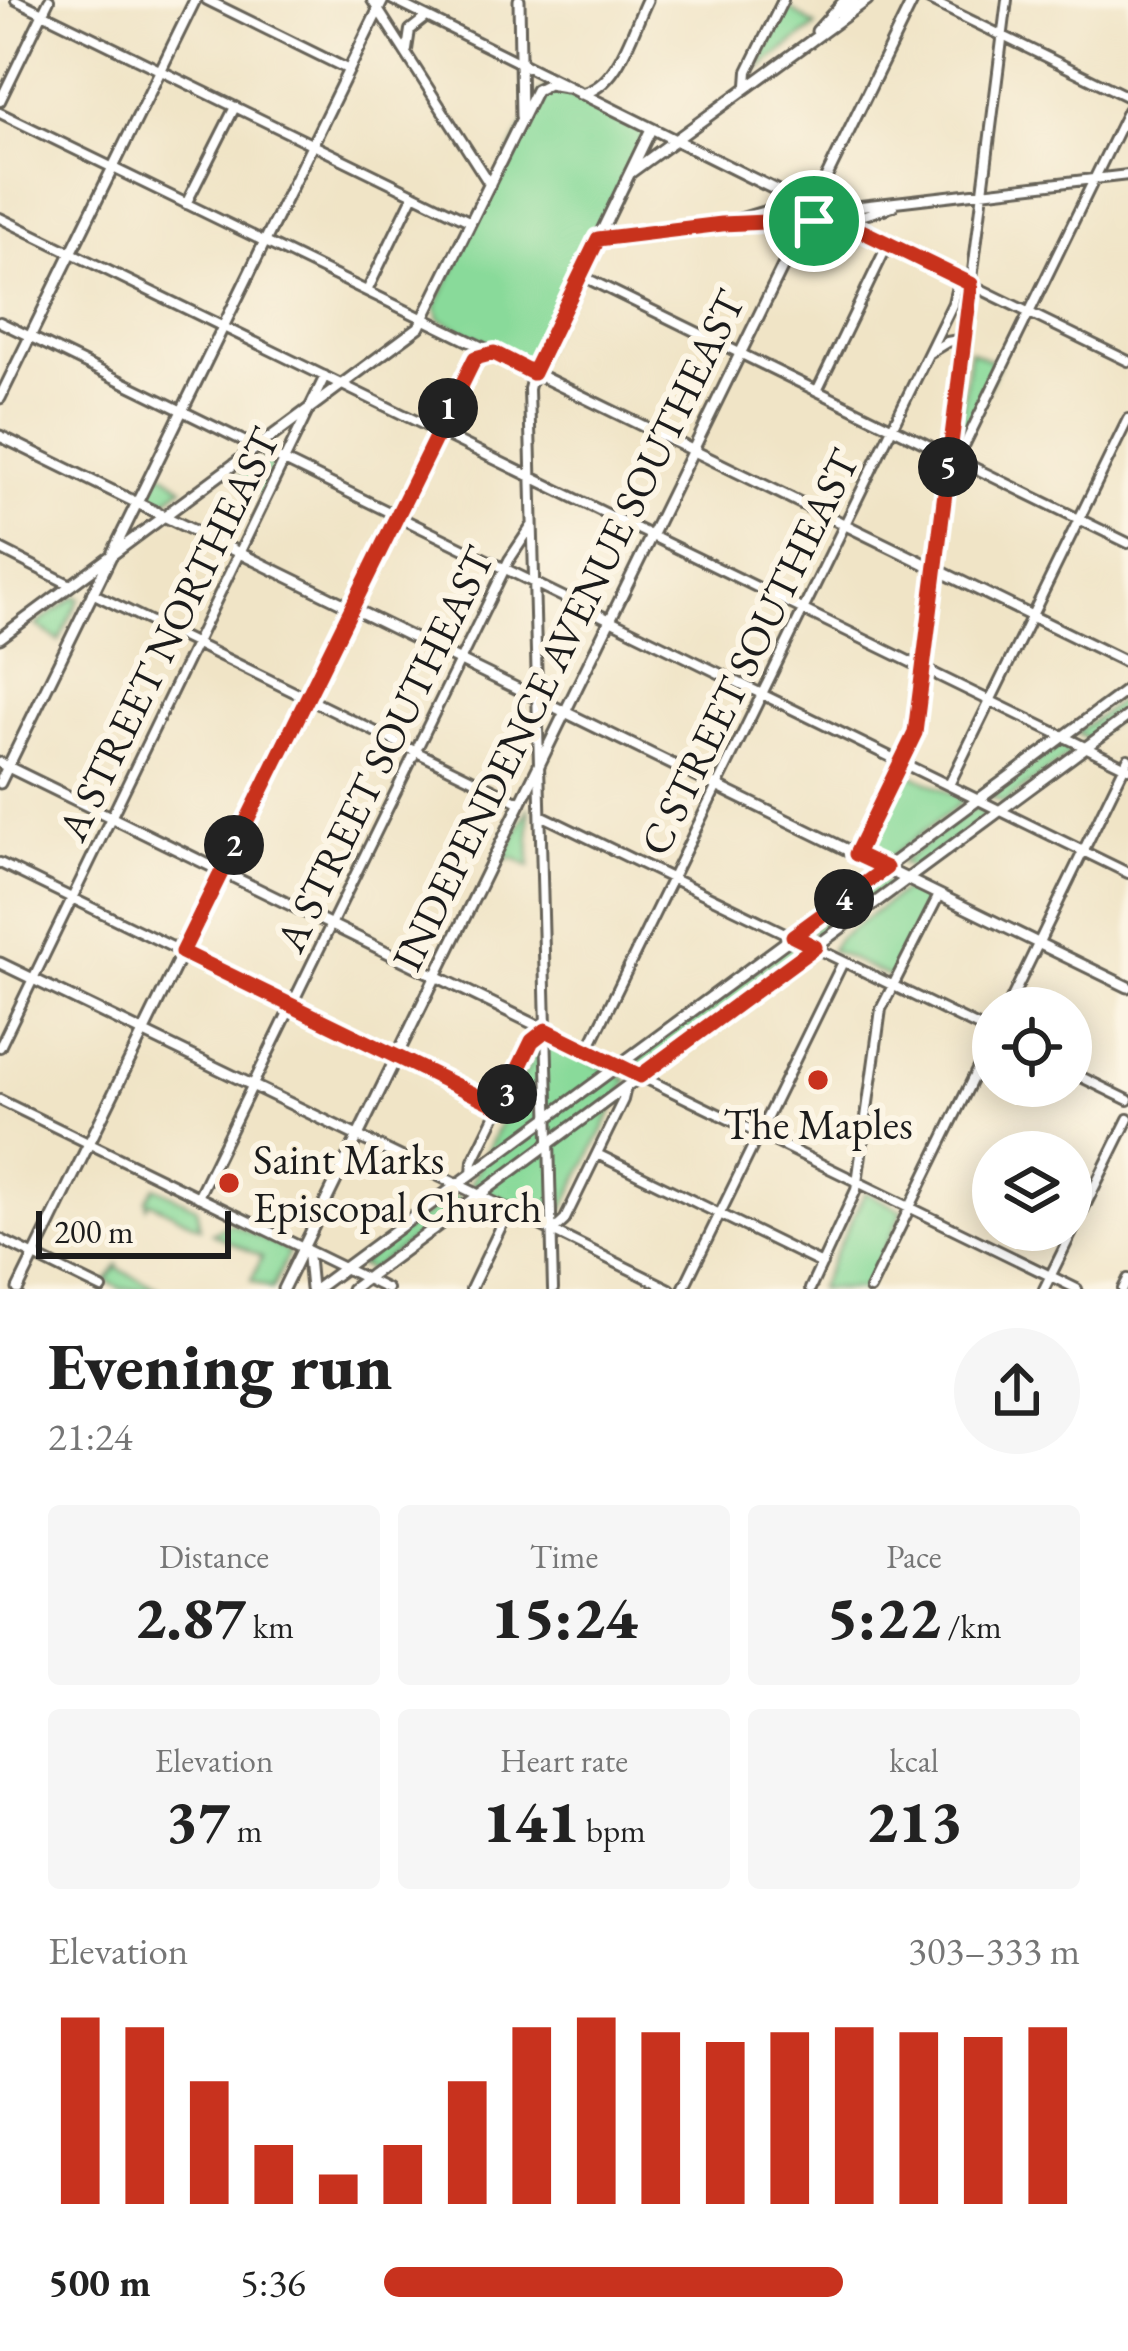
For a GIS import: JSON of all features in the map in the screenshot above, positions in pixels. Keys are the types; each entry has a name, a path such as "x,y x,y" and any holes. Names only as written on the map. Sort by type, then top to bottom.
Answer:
{"main road":[{"path":"0,398 195,0"},
{"path":"519,0 521,121"},
{"path":"617,112 607,91 647,0"},
{"path":"809,39 844,0"},
{"path":"834,24 854,0"},
{"path":"630,173 867,0"},
{"name":"INDEPENDENCE AVENUE SOUTHEAST","path":"284,1289 913,0"},
{"path":"0,783 4,765 138,503 378,3"},
{"path":"518,62 795,203"},
{"path":"580,94 596,90 612,73"},
{"path":"0,638 410,334 424,319 538,88 548,84 566,87"},
{"path":"533,373 652,129"},
{"path":"424,319 1128,664"},
{"path":"457,335 467,352 467,370"},
{"path":"18,1289 467,370 477,356 494,353"},
{"path":"0,436 1128,987"},
{"path":"304,1248 313,1289 1128,689"},
{"path":"352,1289 1128,716"},
{"path":"4,765 619,1065"},
{"path":"0,963 478,1196"},
{"path":"616,1094 619,1065"},
{"path":"472,1173 478,1196"}],"street":[{"path":"16,0 471,222"},
{"path":"0,101 49,0"},
{"path":"206,0 349,70"},
{"path":"392,0 518,62"},
{"path":"747,85 748,71 783,0"},
{"path":"929,0 1128,97"},
{"path":"856,854 915,733 1007,0"},
{"path":"378,3 490,185"},
{"path":"406,50 410,30 425,18"},
{"path":"187,204 235,107"},
{"path":"950,455 964,446 1128,110"},
{"path":"0,113 424,319"},
{"path":"598,239 722,224 805,221 902,203 1128,175"},
{"path":"367,291 414,194"},
{"path":"722,224 795,203 835,214 1128,361"},
{"path":"0,218 1127,764 1017,987"},
{"path":"817,391 888,244"},
{"path":"580,275 1128,542"},
{"name":"C STREET SOUTHEAST","path":"588,1050 928,354 959,278"},
{"path":"0,322 1128,873"},
{"path":"928,354 947,342 964,339"},
{"path":"533,373 532,526 553,1289"},
{"name":"A STREET NORTHEAST","path":"0,1047 325,376"},
{"path":"949,785 1128,419"},
{"name":"A STREET SOUTHEAST","path":"198,1197 505,569 532,526"},
{"path":"0,549 71,585"},
{"path":"92,593 520,803"},
{"path":"541,815 972,1025"},
{"path":"0,863 500,1107"},
{"path":"810,1289 858,1182 881,1009 939,895"},
{"path":"683,1289 844,961"},
{"path":"472,1173 473,1161 532,1041 546,1030"},
{"path":"619,1065 1077,1289"},
{"path":"871,1289 972,1080"},
{"path":"1092,1082 1128,1100"},
{"path":"551,1231 562,1225 626,1087"},
{"path":"0,1100 387,1289"},
{"path":"1044,1289 1128,1119"},
{"path":"597,1154 822,1264"},
{"path":"478,1196 670,1289"},
{"path":"471,1289 509,1210"},
{"path":"0,1239 102,1289"},
{"path":"1123,1289 1128,1279"}],"green space":[{"path":"786,6 816,26 758,69 757,68"},
{"path":"551,86 640,130 645,139 537,360 527,362 439,319 436,306 540,92"},
{"path":"970,350 999,365 960,443 958,441"},
{"path":"261,460 274,466 260,495 240,475"},
{"path":"160,471 183,487 161,504 149,495"},
{"path":"76,596 80,598 59,641 36,625"},
{"path":"1128,695 1128,711 1089,740 1076,733"},
{"path":"1061,744 1074,751 1004,803 990,797"},
{"path":"903,770 965,800 888,859 864,847"},
{"path":"529,807 530,867 514,858 503,859"},
{"path":"975,808 988,814 914,869 901,863"},
{"path":"879,879 891,886 821,938 808,932"},
{"path":"906,889 930,901 892,978 831,950 838,939"},
{"path":"789,946 801,952 645,1067 633,1061"},
{"path":"542,1038 628,1080 555,1225 471,1184"},
{"path":"155,1187 196,1207 200,1227 150,1202 147,1206"},
{"path":"865,1192 903,1211 865,1289 818,1289"},
{"path":"452,1195 465,1201 370,1270 358,1265"},
{"path":"230,1223 289,1252 272,1289 251,1281 262,1257 212,1233"},
{"path":"119,1264 117,1268 160,1289 122,1289 106,1281"}],"place":[{"name":"The Maples","path":"818,1080"},
{"name":"Saint Marks Episcopal Church","path":"229,1183"}],"route":[{"path":"837,219 971,284 915,733 856,854 886,868 793,936 815,947 640,1076 546,1030 532,1041 500,1107 182,952 475,358 494,353 533,373 598,239 722,224 814,221 837,219"}]}
